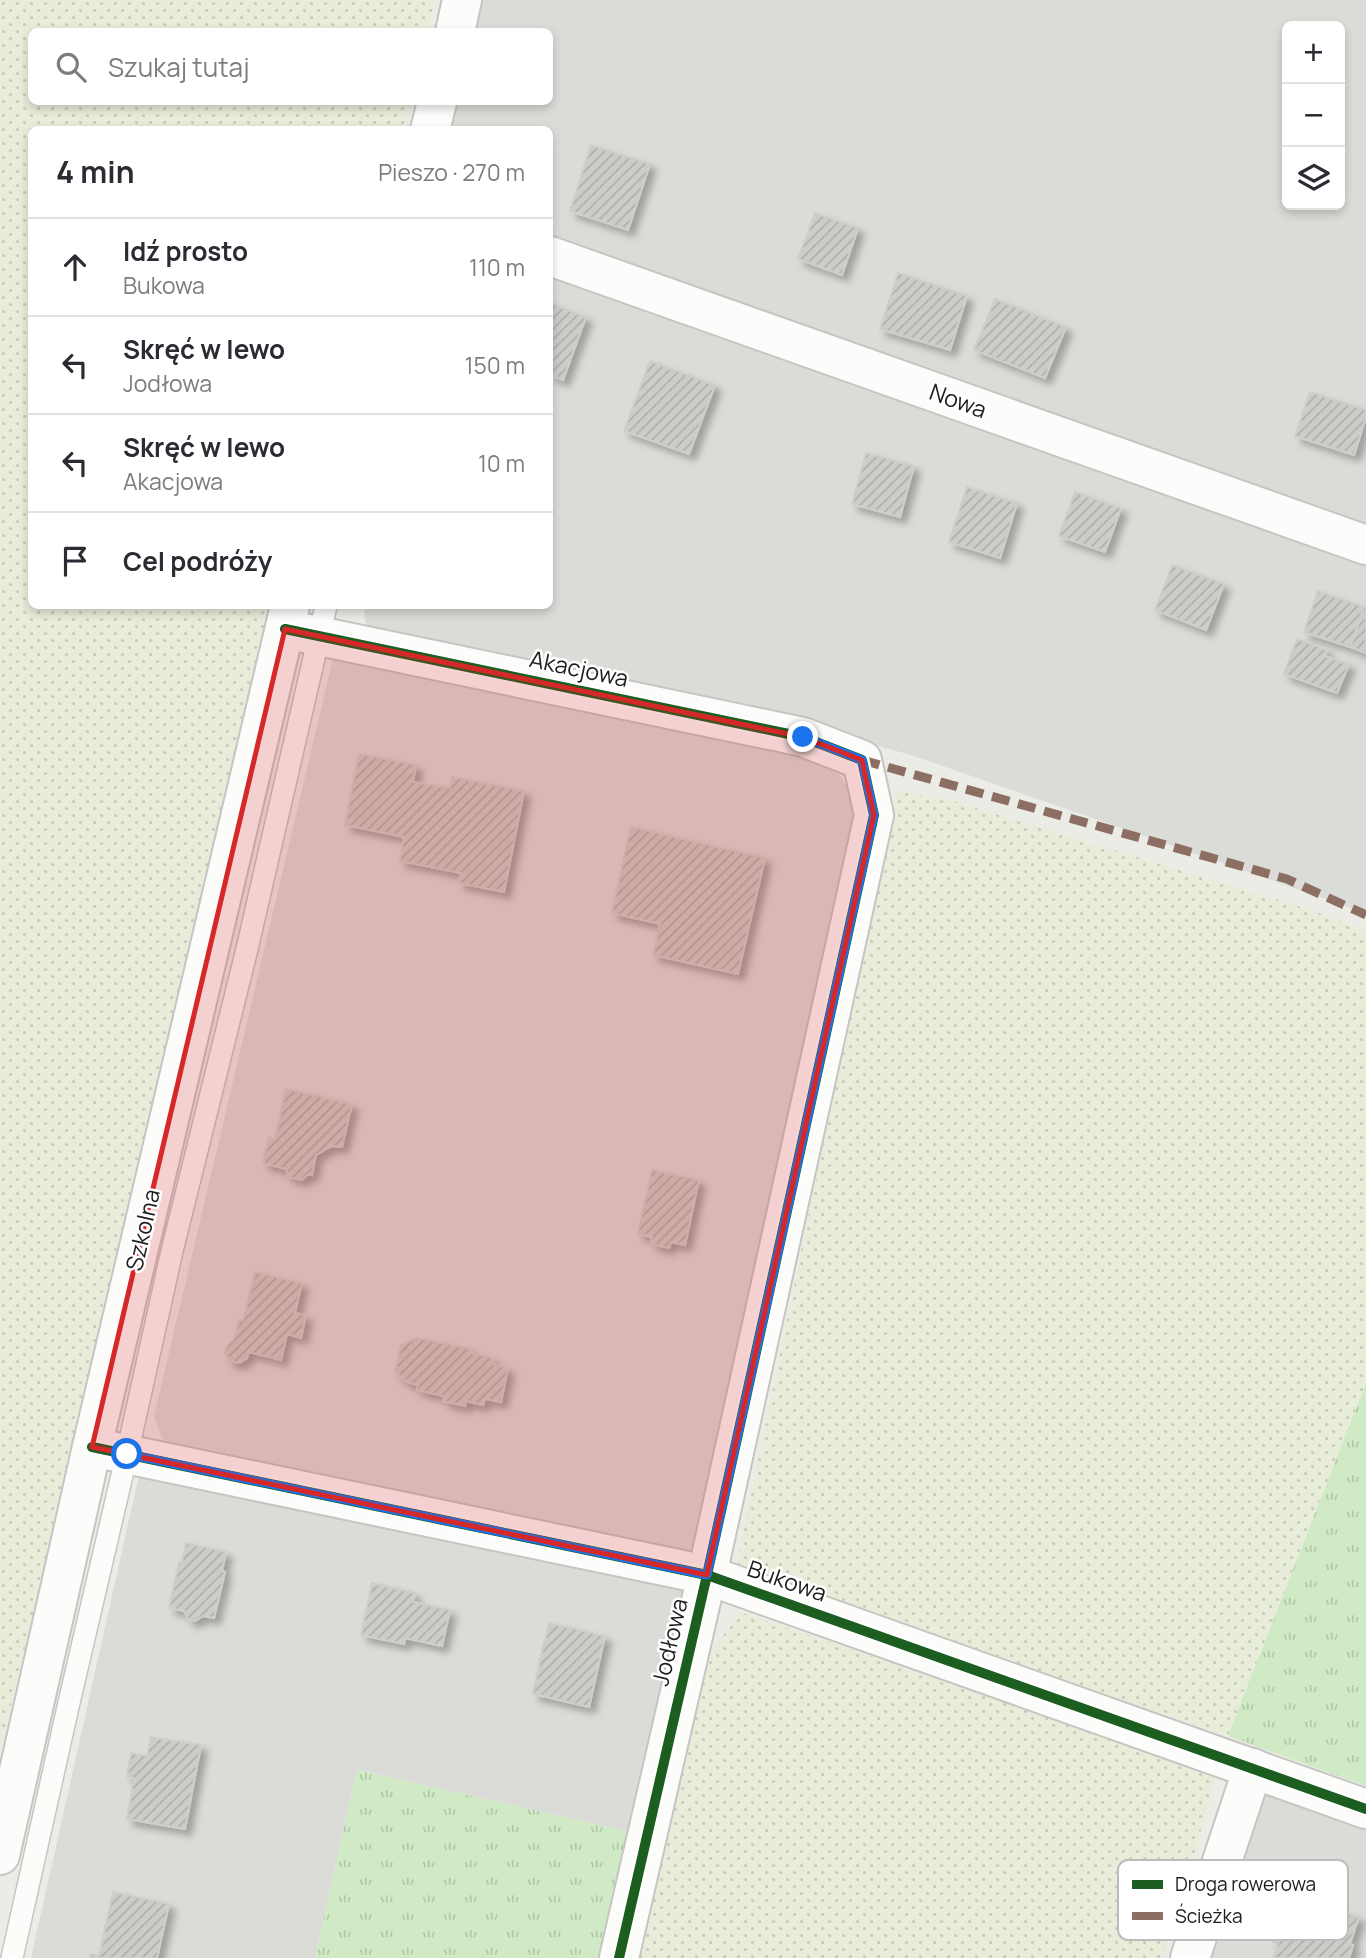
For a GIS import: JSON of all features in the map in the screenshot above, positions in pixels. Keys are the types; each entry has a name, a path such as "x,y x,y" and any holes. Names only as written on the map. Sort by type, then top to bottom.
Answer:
{"street":[{"path":"456,28 462,0"},
{"path":"431,126 436,105"},
{"name":"Nowa","path":"553,257 1366,545"},
{"name":"Akacjowa","path":"305,619 803,737 862,760"},
{"name":"Szkolna","path":"0,1855 110,1450 305,619"},
{"name":"Jodłowa","path":"619,1958 707,1575 874,815 862,760"},
{"name":"Bukowa","path":"110,1450 707,1575 1366,1809"},
{"path":"1222,1860 1253,1768"},
{"path":"1190,1958 1196,1940"}],"lane":[{"path":"12,1958 68,1707 110,1450"}],"highlighted area":[{"path":"285,629 803,737 862,760 874,815 707,1575 92,1447"}],"shaded area":[{"path":"442,0 1366,0 1366,913 911,755 801,725 366,629 364,609 553,609 553,126 416,126 421,105 553,105 553,28 439,28"},
{"path":"354,654 806,759 839,774 859,806 698,1543 686,1554 163,1441 154,1416 333,658"},
{"path":"139,1475 691,1587 631,1832 357,1770 315,1958 31,1958"},
{"path":"1266,1794 1366,1827 1366,1958 1209,1958 1215,1940 1348,1940 1348,1860 1243,1860"}],"green space":[{"path":"0,0 435,0 428,28 28,28 28,105 409,105 404,126 28,126 28,609 283,609 0,1748"},
{"path":"896,791 949,800 1311,910 1366,931 1366,1383 1228,1736 735,1572"},
{"path":"1366,1383 1366,1786 1228,1736"},
{"path":"740,1612 1216,1772 1193,1860 1118,1860 1118,1940 1168,1940 1162,1958 638,1958 702,1666"},
{"path":"357,1770 631,1832 604,1958 315,1958"}],"building":[{"path":"591,145 650,164 628,230 570,211"},
{"path":"815,213 858,228 842,275 798,259"},
{"path":"898,273 967,296 950,350 880,329"},
{"path":"995,299 1066,327 1045,378 974,350"},
{"path":"553,304 586,317 563,380 553,376"},
{"path":"650,361 715,385 689,454 624,431"},
{"path":"1310,392 1366,410 1354,455 1295,436"},
{"path":"866,453 914,466 900,517 852,504"},
{"path":"967,487 1017,503 1000,558 949,542"},
{"path":"1075,492 1121,508 1105,552 1059,536"},
{"path":"1172,565 1224,584 1206,630 1155,610"},
{"path":"1318,591 1364,607 1350,647 1304,632"},
{"path":"1366,607 1366,653 1350,647"},
{"path":"1297,639 1327,650 1325,656 1349,664 1337,693 1284,674"},
{"path":"359,754 416,765 413,782 450,788 452,777 524,791 504,892 459,883 461,873 400,861 404,837 345,825"},
{"path":"631,827 765,858 738,974 653,955 660,924 612,913"},
{"path":"286,1089 352,1104 342,1147 332,1146 316,1155 312,1175 308,1174 302,1180 288,1177 286,1169 263,1163 269,1137 275,1139"},
{"path":"652,1170 699,1180 685,1245 671,1242 669,1248 651,1244 652,1237 638,1234"},
{"path":"255,1272 302,1283 295,1313 306,1315 301,1338 287,1334 281,1360 249,1352 247,1358 239,1363 230,1361 225,1353 234,1339 239,1320 243,1321"},
{"path":"417,1338 470,1349 469,1353 493,1358 492,1364 508,1368 501,1402 485,1399 483,1405 466,1401 465,1406 443,1401 444,1396 417,1390 418,1385 407,1382 395,1372 401,1345"},
{"path":"186,1543 226,1552 222,1571 225,1572 214,1618 203,1616 195,1621 189,1620 184,1611 169,1608"},
{"path":"372,1583 415,1593 413,1602 450,1610 442,1646 405,1638 404,1644 361,1635"},
{"path":"549,1623 605,1636 589,1707 533,1694"},
{"path":"151,1737 201,1745 185,1829 127,1819 134,1778 127,1777 131,1753 147,1756"},
{"path":"113,1892 169,1904 157,1958 90,1958 91,1954 99,1956"},
{"path":"1348,1913 1359,1917 1350,1944 1353,1945 1349,1958 1273,1958 1278,1943 1273,1942 1348,1940"}],"marked path":[{"path":"862,760 1287,879 1366,915"}],"cycle path":[{"path":"285,629 803,737 862,760 874,815 707,1575 619,1958"},
{"path":"92,1447 707,1575 1366,1809"}],"route":[{"path":"127,1454 707,1575 874,815 862,760 803,737"}]}
